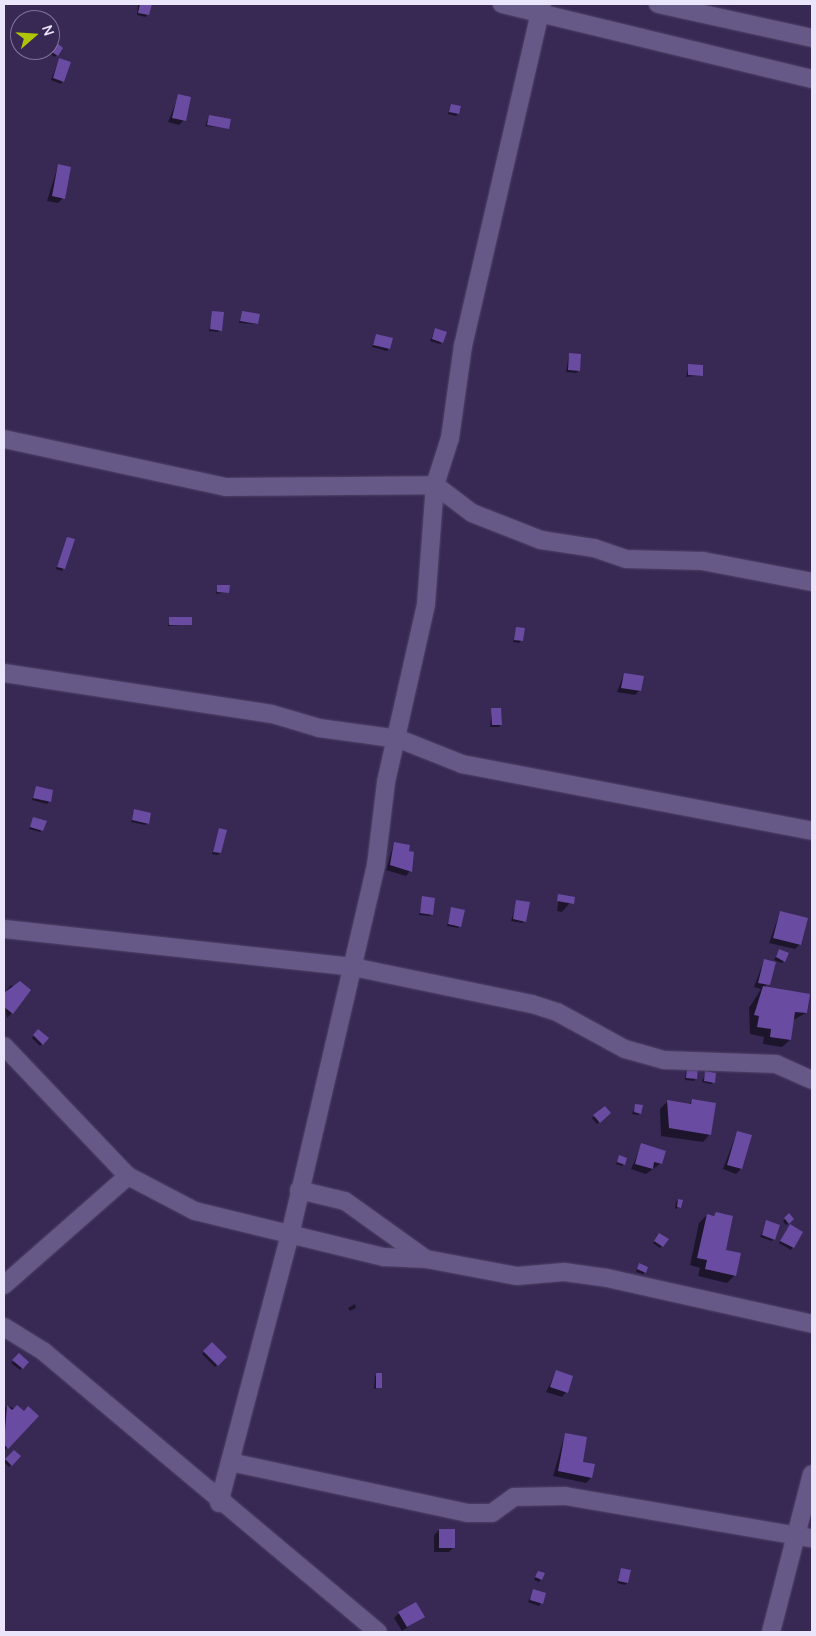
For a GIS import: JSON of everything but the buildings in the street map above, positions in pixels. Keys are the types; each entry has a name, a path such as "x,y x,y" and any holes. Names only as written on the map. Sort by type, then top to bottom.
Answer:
{"street":[{"path":"502,4 541,8 812,79"},
{"path":"658,4 705,8 812,38"},
{"path":"219,1503 290,1235 376,866 386,782 399,739 402,704 426,604 436,485 450,438 463,346 541,8"},
{"path":"4,439 226,487 436,485 472,513 541,540 594,548 626,559 703,561 812,582"},
{"path":"4,673 244,708 319,728 399,739 462,764 812,831"},
{"path":"4,930 353,967 532,1004 556,1012 625,1049 664,1060 776,1064 812,1080"},
{"path":"4,1046 128,1176 195,1211 384,1257 426,1259 517,1276 564,1272 607,1278 812,1324"},
{"path":"4,1285 128,1176"},
{"path":"300,1190 345,1201 426,1259"},
{"path":"4,1327 43,1351 130,1422 219,1503 378,1632"},
{"path":"230,1462 467,1513 492,1513 514,1497 565,1496 806,1537"},
{"path":"771,1632 806,1537 812,1474"}]}
